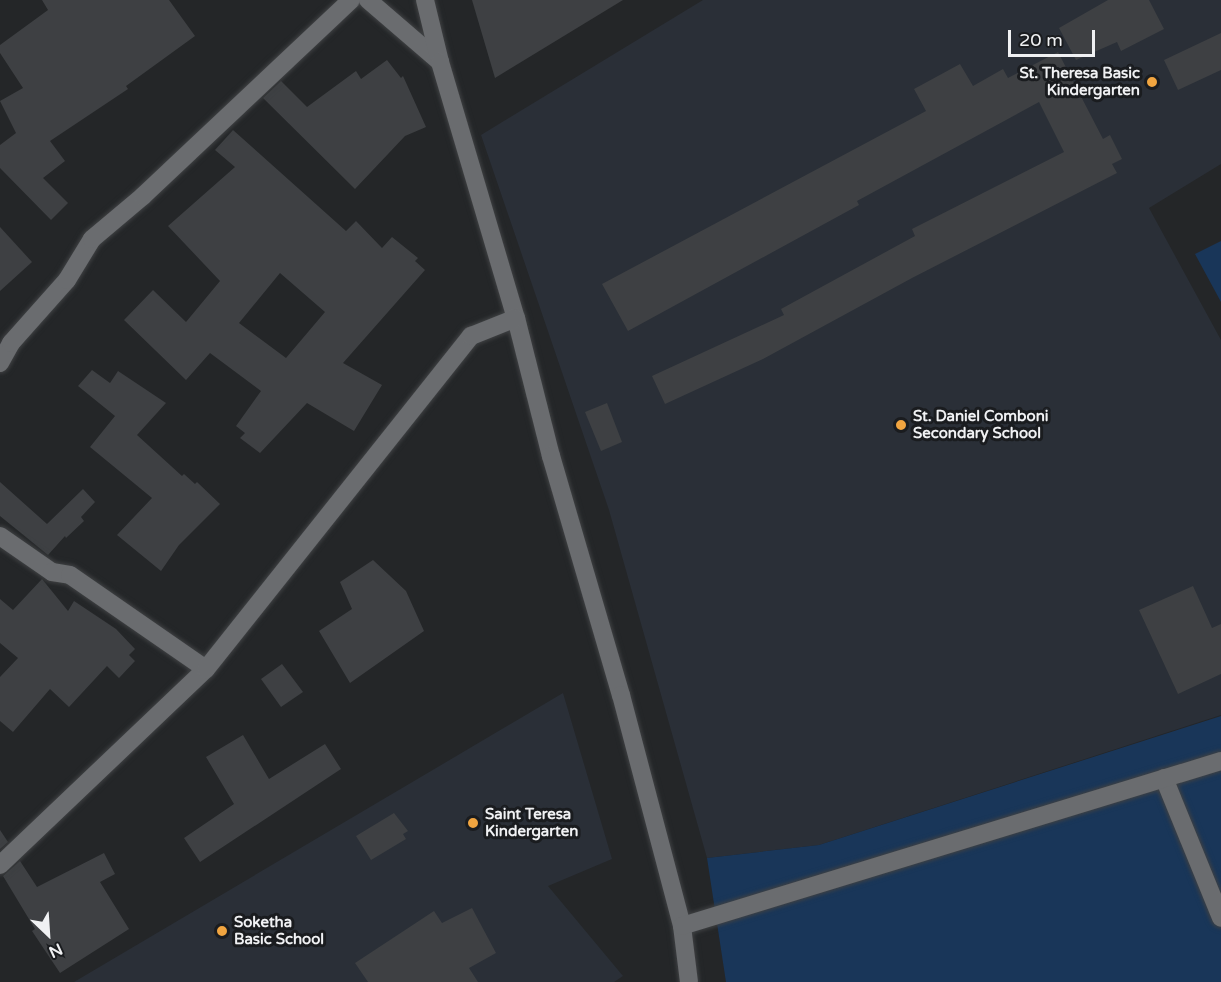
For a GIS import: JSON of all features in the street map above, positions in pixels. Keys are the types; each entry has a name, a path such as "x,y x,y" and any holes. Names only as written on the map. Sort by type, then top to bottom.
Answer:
{"street":[{"path":"0,363 11,343 67,280 92,239 143,196 351,0"},
{"path":"368,0 440,62"},
{"path":"425,0 440,62 516,318 551,456 621,694 682,926 689,982"},
{"path":"0,865 206,669 471,336 516,318"},
{"path":"0,536 52,572 70,575 206,669"},
{"path":"682,926 1221,761"},
{"path":"1164,778 1221,918"}],"shaded area":[{"name":"St. Daniel Comboni Secondary School","path":"703,0 1221,0 1221,164 1149,208 1221,340 1221,715 819,845 707,858 609,510 481,135"},
{"path":"1221,241 1221,302 1195,254"},
{"name":"Saint Teresa Kindergarten","path":"563,693 612,859 548,886 623,976 614,982 74,982"},
{"path":"1221,716 1221,982 726,982 707,858 819,845"}],"building":[{"path":"42,0 169,0 195,36 126,86 128,89 50,141 65,161 43,178 68,203 51,220 0,168 0,145 16,133 0,101 23,88 0,53 0,45 48,10"},
{"path":"472,0 623,0 495,78"},
{"path":"1108,0 1149,0 1164,29 1121,51 1117,42 1076,60 1059,28"},
{"path":"1221,33 1221,70 1178,90 1164,60"},
{"path":"1058,52 1103,139 1110,135 1122,159 1112,164 1117,173 912,278 763,359 665,404 652,376 784,315 781,309 915,236 912,229 1064,152 1039,102 857,201 859,205 628,331 602,284 926,111 914,89 960,64 973,86 1003,69 1008,78"},
{"path":"387,60 401,78 403,76 426,127 405,136 355,189 263,98 281,81 307,107 356,71 361,79"},
{"path":"233,130 346,231 356,221 382,248 392,237 418,258 415,261 425,270 343,363 382,385 354,431 307,403 260,453 240,438 245,433 236,426 261,391 210,353 186,380 124,320 153,290 186,322 220,281 168,226 235,167 215,150","holes":["280,273 325,312 286,358 239,323"]},
{"path":"0,227 32,262 0,291"},
{"path":"92,370 110,383 118,371 166,403 137,435 182,476 184,474 195,484 197,482 220,504 179,545 161,571 117,535 152,498 90,447 115,416 78,386"},
{"path":"607,403 622,442 601,451 585,412"},
{"path":"0,482 47,524 83,489 95,502 81,517 84,521 66,538 65,536 48,555 0,516"},
{"path":"373,560 406,591 424,631 350,683 319,631 352,609 340,582"},
{"path":"42,579 68,611 74,601 116,629 135,649 129,655 135,661 119,678 107,666 69,707 50,689 13,732 0,721 0,677 18,658 0,643 0,599 13,610"},
{"path":"1193,586 1212,628 1221,624 1221,674 1178,694 1139,610"},
{"path":"282,664 303,692 281,707 261,679"},
{"path":"243,735 269,779 325,744 341,769 200,862 184,838 234,804 206,757"},
{"path":"394,813 408,831 403,834 406,839 371,860 356,836"},
{"path":"0,830 8,842 0,849"},
{"path":"104,853 115,874 100,882 129,929 60,973 32,931 35,929 3,876 20,861 37,887"},
{"path":"472,908 496,953 469,968 478,982 368,982 355,963 434,911 442,923"}],"place":[{"name":"St. Theresa Basic Kindergarten","path":"1152,82"},
{"name":"St. Daniel Comboni Secondary School","path":"901,425"},
{"name":"Saint Teresa Kindergarten","path":"473,823"},
{"name":"Soketha Basic School","path":"222,931"}]}
